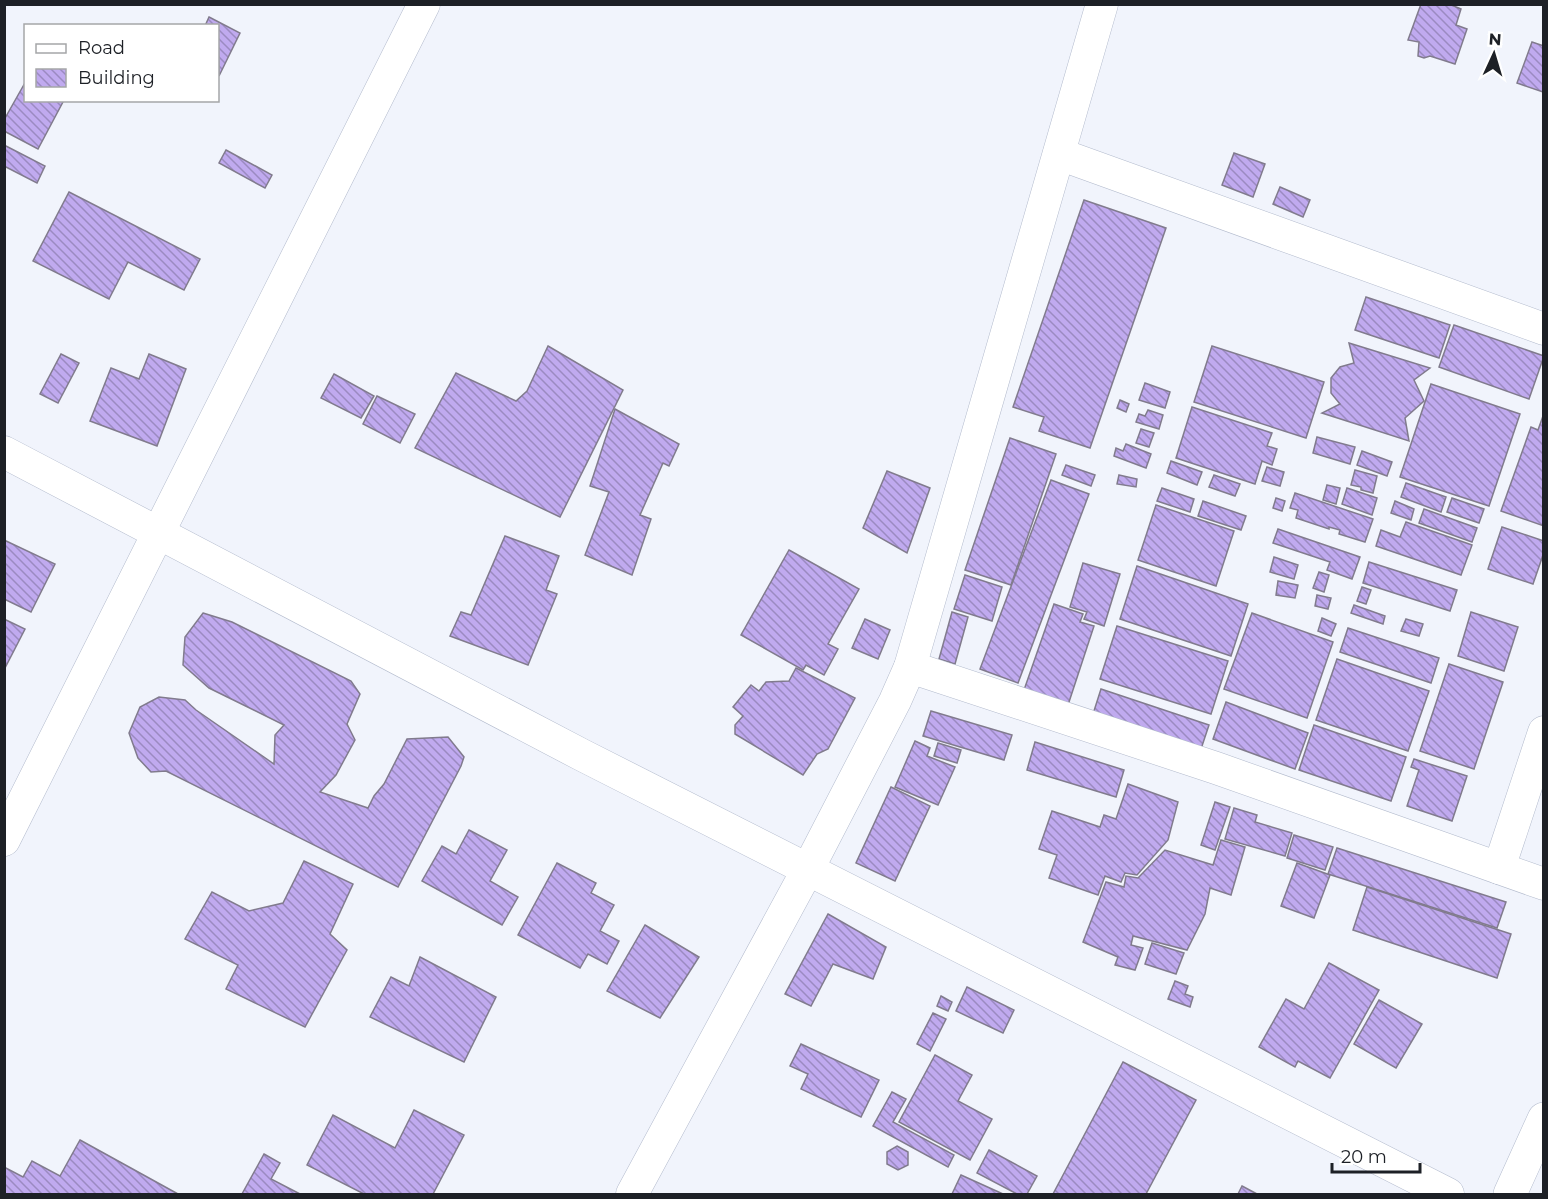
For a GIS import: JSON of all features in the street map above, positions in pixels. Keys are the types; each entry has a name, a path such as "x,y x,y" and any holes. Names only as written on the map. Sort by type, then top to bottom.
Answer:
{"main road":[{"path":"1510,1194 1544,1119"}],"street":[{"path":"4,840 424,4"},
{"path":"632,1194 808,870 895,701 910,667 1102,4"},
{"path":"1059,154 1544,329"},
{"path":"4,452 572,750 1448,1194"},
{"path":"910,667 1216,768 1544,884"},
{"path":"1499,868 1544,732"}],"building":[{"path":"1421,4 1449,4 1461,9 1456,25 1467,29 1455,64 1430,56 1424,58 1418,56 1419,42 1408,40"},
{"path":"209,17 240,33 219,76 219,24 206,24"},
{"path":"1532,42 1544,46 1543,92 1517,83"},
{"path":"24,85 24,102 63,102 38,149 4,131 4,120"},
{"path":"4,145 45,166 37,183 4,166"},
{"path":"226,150 272,175 265,188 219,163"},
{"path":"1234,153 1265,164 1253,197 1222,185"},
{"path":"1280,187 1310,200 1303,217 1273,204"},
{"path":"69,192 200,259 184,290 128,262 109,299 33,261"},
{"path":"1084,200 1166,228 1090,448 1039,431 1044,417 1013,407"},
{"path":"1366,297 1450,325 1439,358 1355,330"},
{"path":"1454,325 1544,356 1529,399 1439,367"},
{"path":"1349,343 1430,368 1414,380 1424,401 1405,418 1409,441 1322,413 1340,404 1331,393 1331,378 1340,367 1354,363"},
{"path":"548,346 623,390 560,517 415,448 456,373 516,401 527,391"},
{"path":"1212,346 1324,382 1306,438 1194,402"},
{"path":"61,354 79,363 58,403 40,394"},
{"path":"149,354 186,369 157,446 90,421 111,368 139,379"},
{"path":"334,374 374,396 361,418 321,398"},
{"path":"1145,383 1170,392 1165,408 1139,400"},
{"path":"1431,384 1520,414 1489,506 1400,477"},
{"path":"377,396 415,414 400,443 363,424"},
{"path":"1120,400 1129,404 1126,412 1117,408"},
{"path":"1192,407 1272,433 1267,446 1277,449 1272,465 1262,461 1255,484 1176,458"},
{"path":"615,409 679,444 669,466 663,463 640,515 651,519 632,575 585,555 609,492 590,486"},
{"path":"1148,410 1163,415 1159,429 1136,422 1139,414 1145,416"},
{"path":"1543,416 1544,526 1501,511 1531,427 1538,430"},
{"path":"1141,429 1154,433 1149,447 1136,443"},
{"path":"1317,437 1355,447 1350,464 1313,453"},
{"path":"1010,438 1056,454 1011,585 965,570"},
{"path":"1126,444 1151,454 1146,468 1114,456 1116,448 1123,451"},
{"path":"1362,451 1392,462 1387,476 1357,465"},
{"path":"1171,461 1202,472 1197,485 1167,473"},
{"path":"1066,465 1095,475 1091,486 1062,475"},
{"path":"1267,467 1284,472 1280,486 1262,481"},
{"path":"1355,470 1377,476 1373,493 1351,485"},
{"path":"887,471 930,488 907,553 863,528"},
{"path":"1119,475 1137,479 1136,487 1117,484"},
{"path":"1214,475 1240,484 1235,496 1209,487"},
{"path":"1051,480 1089,494 1018,683 980,669"},
{"path":"1406,483 1446,497 1441,512 1401,497"},
{"path":"1327,485 1340,488 1336,504 1323,500"},
{"path":"1162,488 1194,499 1190,512 1157,501"},
{"path":"1347,488 1377,498 1372,515 1342,504"},
{"path":"1295,493 1373,519 1365,542 1339,534 1340,530 1329,527 1329,529 1296,518 1298,510 1290,508"},
{"path":"1276,498 1285,501 1282,511 1273,508"},
{"path":"1452,498 1484,509 1479,523 1447,512"},
{"path":"1203,501 1246,516 1241,530 1198,516"},
{"path":"1395,501 1414,509 1411,520 1391,513"},
{"path":"1156,505 1234,531 1216,586 1138,560"},
{"path":"1424,509 1477,528 1472,542 1419,523"},
{"path":"1406,522 1472,545 1461,575 1376,546 1381,530 1400,537"},
{"path":"1502,527 1544,541 1544,552 1533,584 1488,569"},
{"path":"1278,529 1360,557 1352,579 1327,570 1330,562 1273,543"},
{"path":"505,536 559,556 546,590 557,594 528,665 450,636 461,612 471,615"},
{"path":"4,540 55,564 31,612 4,599"},
{"path":"789,550 859,589 828,644 838,649 824,675 806,665 803,670 741,635"},
{"path":"1274,557 1298,565 1294,579 1270,572"},
{"path":"1369,562 1457,590 1450,611 1363,583"},
{"path":"1083,563 1120,574 1104,626 1084,619 1087,612 1070,607"},
{"path":"1137,566 1248,604 1231,656 1120,619"},
{"path":"1319,572 1329,575 1324,592 1313,588"},
{"path":"965,575 1002,587 992,621 954,609"},
{"path":"1278,581 1298,585 1295,598 1276,595"},
{"path":"1362,587 1371,590 1366,604 1357,601"},
{"path":"1317,595 1331,598 1328,609 1315,606"},
{"path":"1054,604 1083,614 1080,622 1094,626 1068,705 1024,690"},
{"path":"1354,605 1385,616 1383,624 1351,613"},
{"path":"952,612 968,617 955,664 939,659"},
{"path":"1471,612 1518,627 1504,671 1458,656"},
{"path":"203,613 232,622 351,681 360,694 347,724 355,740 336,775 320,792 368,808 384,784 407,739 448,737 464,757 398,887 166,771 151,772 138,758 129,733 140,707 159,697 185,700 274,764 275,735 284,725 209,688 183,665 185,637"},
{"path":"1252,613 1333,642 1307,718 1224,689"},
{"path":"1322,618 1336,624 1331,636 1318,631"},
{"path":"4,619 25,629 4,670"},
{"path":"865,619 890,630 878,659 852,648"},
{"path":"1406,619 1423,624 1419,636 1401,631"},
{"path":"1117,626 1228,661 1211,714 1100,679"},
{"path":"1348,628 1439,658 1431,683 1340,652"},
{"path":"1337,659 1429,691 1408,751 1316,720"},
{"path":"1449,664 1503,682 1474,769 1420,751"},
{"path":"796,668 855,698 828,749 817,754 803,775 735,734 735,725 743,716 733,707 751,685 759,691 766,682 789,681"},
{"path":"1101,689 1209,725 1201,749 1093,714"},
{"path":"1226,702 1308,733 1295,769 1213,739"},
{"path":"931,711 1012,735 1004,760 923,736"},
{"path":"1314,725 1406,757 1391,801 1299,770"},
{"path":"915,741 930,748 927,756 955,767 938,805 895,787"},
{"path":"1035,742 1124,770 1116,797 1027,770"},
{"path":"938,743 961,750 957,763 934,756"},
{"path":"1414,759 1467,776 1452,821 1407,806 1419,770 1411,767"},
{"path":"1128,784 1178,802 1168,840 1137,875 1125,873 1121,882 1105,876 1098,895 1049,878 1057,855 1039,849 1052,811 1100,827 1104,815 1116,819"},
{"path":"891,787 930,806 895,881 856,863"},
{"path":"1215,802 1230,807 1215,850 1201,845"},
{"path":"1234,808 1257,815 1255,822 1292,833 1285,856 1225,839"},
{"path":"469,830 507,850 490,881 518,897 502,925 422,881 442,846 456,854"},
{"path":"1294,835 1333,847 1325,870 1287,858"},
{"path":"1221,840 1245,847 1231,895 1210,888 1205,914 1187,950 1133,936 1131,945 1143,948 1135,970 1115,965 1118,957 1083,942 1106,882 1124,887 1126,876 1138,878 1165,850 1213,865"},
{"path":"1337,848 1506,902 1497,928 1328,874"},
{"path":"304,861 353,884 330,934 347,950 305,1027 226,989 238,965 185,939 212,892 249,911 283,903"},
{"path":"557,863 596,883 591,893 614,905 600,931 619,941 607,964 588,954 580,968 518,935"},
{"path":"1297,863 1330,875 1314,918 1281,906"},
{"path":"1367,887 1511,934 1497,978 1353,930"},
{"path":"828,914 886,947 873,979 833,964 811,1006 785,994"},
{"path":"645,925 699,957 660,1018 607,991"},
{"path":"1152,943 1184,953 1176,974 1145,964"},
{"path":"420,957 496,997 464,1062 370,1017 391,977 409,986"},
{"path":"1329,963 1379,990 1330,1078 1298,1061 1295,1067 1259,1047 1286,999 1304,1009"},
{"path":"1175,981 1188,986 1185,994 1193,997 1190,1007 1168,999"},
{"path":"967,987 1014,1010 1003,1033 956,1011"},
{"path":"941,996 952,1002 948,1011 937,1006"},
{"path":"1379,1000 1422,1024 1396,1068 1354,1044"},
{"path":"933,1013 946,1019 930,1051 917,1044"},
{"path":"801,1044 879,1080 861,1117 801,1089 808,1074 790,1066"},
{"path":"935,1055 972,1075 958,1101 992,1119 970,1160 899,1122"},
{"path":"1123,1062 1196,1100 1146,1194 1053,1194"},
{"path":"892,1092 906,1099 893,1122 954,1155 948,1167 873,1126"},
{"path":"414,1110 464,1135 433,1194 364,1194 307,1165 333,1115 395,1148"},
{"path":"80,1140 178,1194 4,1194 4,1167 23,1177 32,1161 60,1176"},
{"path":"897,1146 908,1152 908,1165 898,1170 887,1164 887,1152"},
{"path":"989,1150 1037,1176 1027,1194 1017,1194 977,1173"},
{"path":"264,1154 280,1163 271,1179 300,1194 242,1194"},
{"path":"961,1175 1003,1194 952,1194"},
{"path":"1242,1186 1257,1194 1238,1194"}]}
